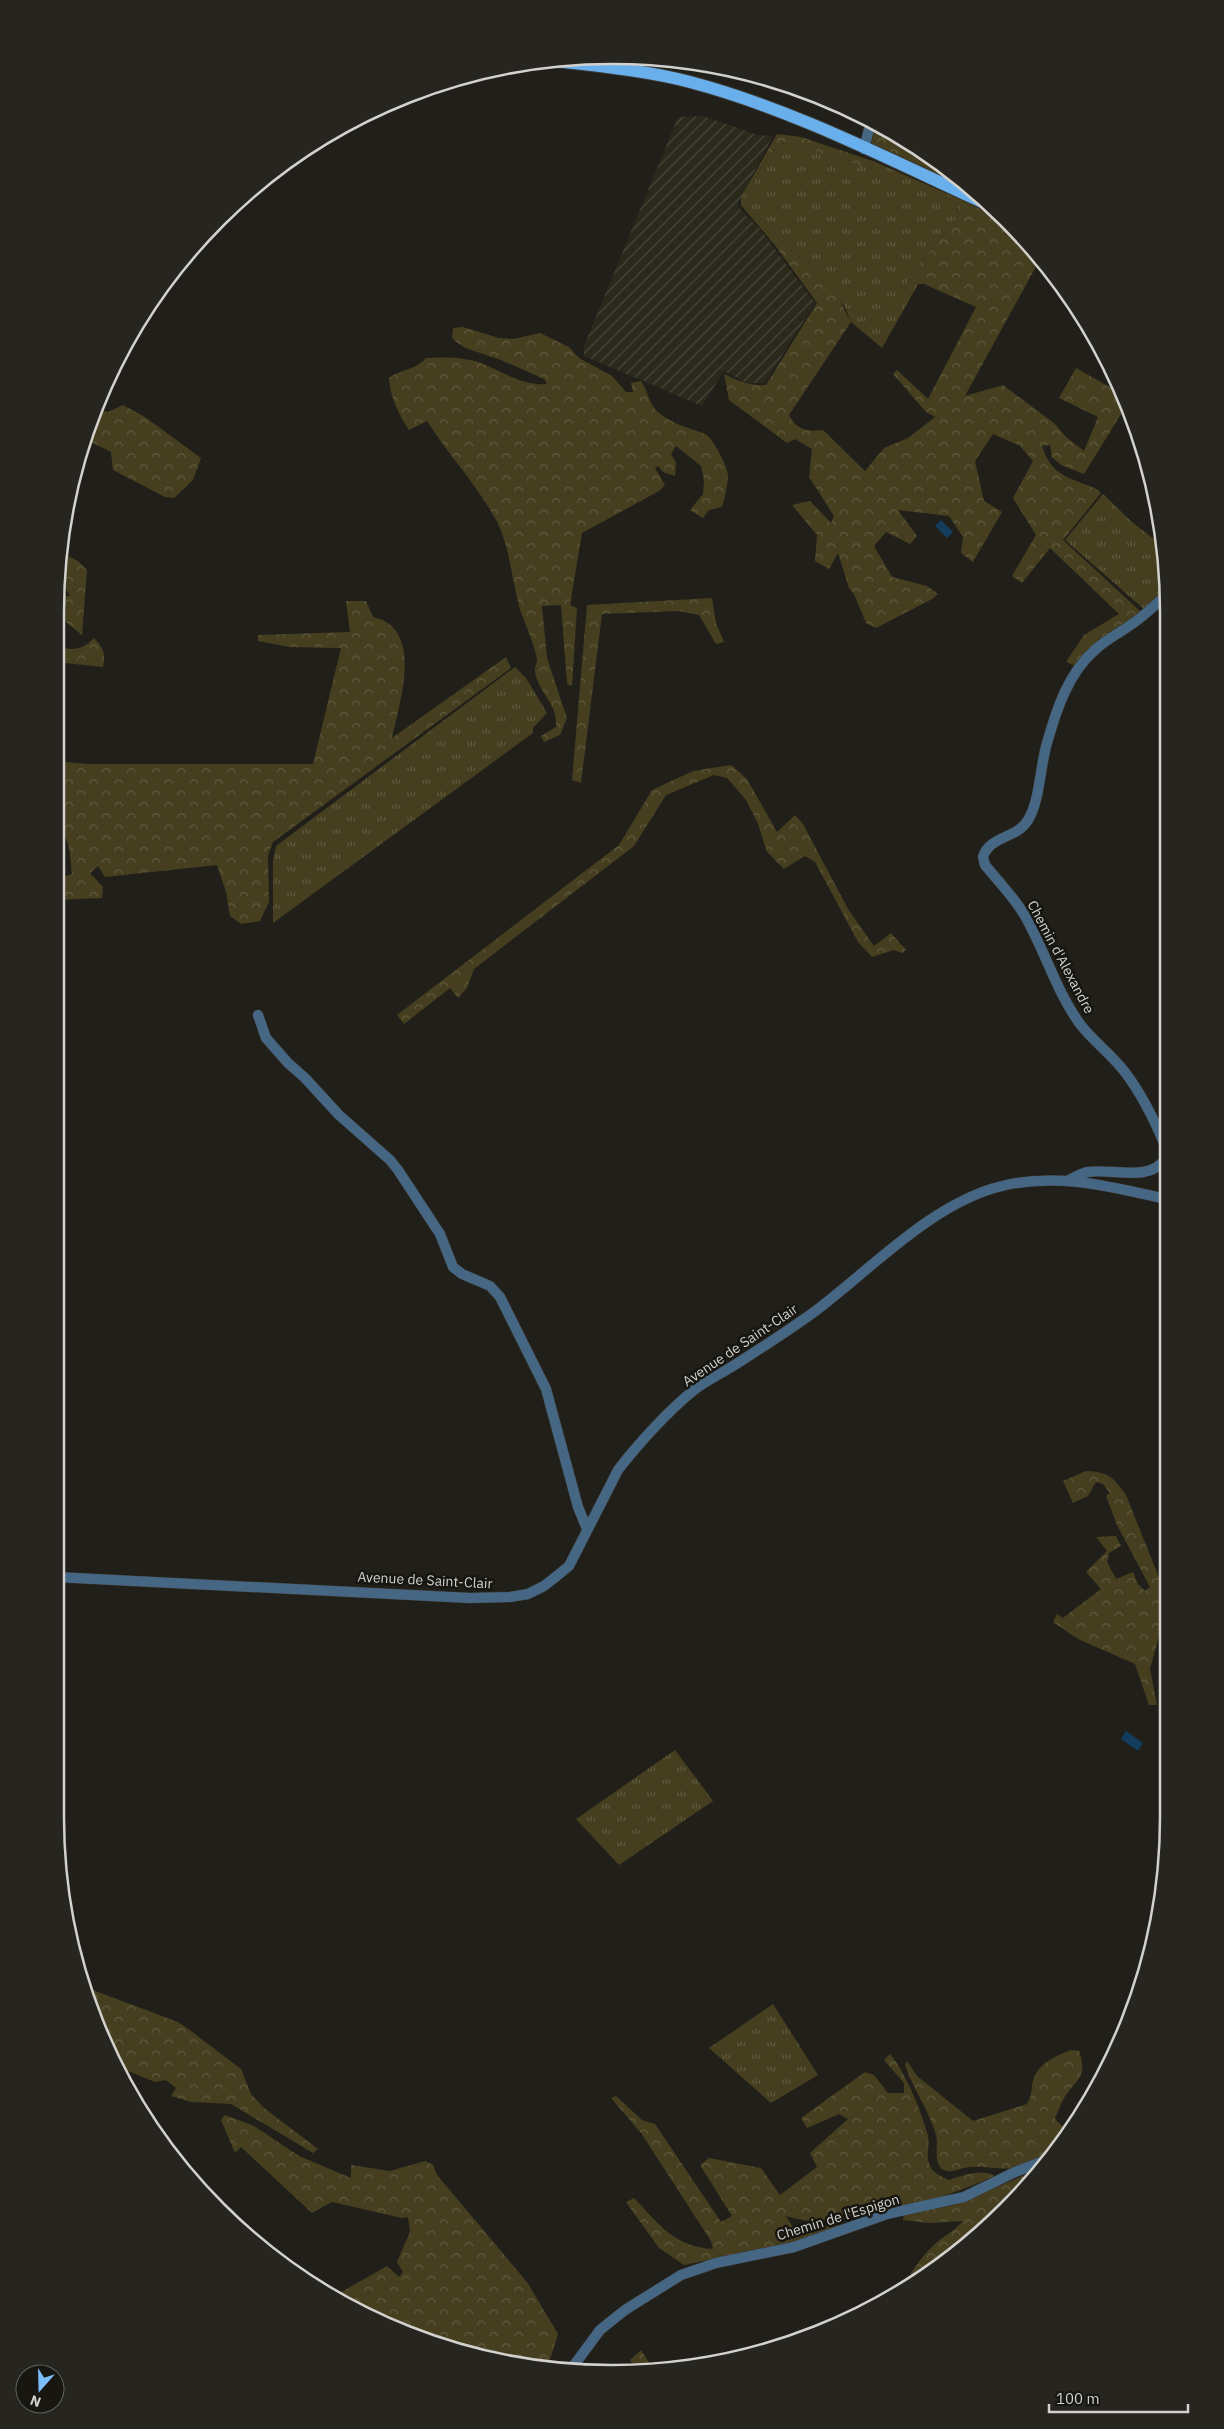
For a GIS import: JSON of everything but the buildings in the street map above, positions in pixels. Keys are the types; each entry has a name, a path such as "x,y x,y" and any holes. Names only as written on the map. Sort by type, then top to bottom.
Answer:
{"main road":[{"path":"580,65 690,82 788,116 968,196"}],"street":[{"path":"864,149 870,128"},
{"name":"Chemin d'Alexandre","path":"1160,601 1142,618 1094,650 1085,660 1057,710 1042,758 1034,806 1029,819 1022,828 991,843 983,857 985,865 1026,917 1063,996 1080,1024 1123,1069 1160,1133"},
{"path":"258,1016 266,1038 288,1063 305,1078 338,1115 394,1165 440,1234 453,1267 462,1274 490,1286 500,1296 546,1389 578,1508 587,1529"},
{"path":"1070,1180 1086,1172 1121,1173 1147,1170 1160,1165"},
{"name":"Avenue de Saint-Clair","path":"64,1577 470,1598 510,1597 528,1594 544,1586 569,1566 618,1470 629,1456 695,1390 808,1316 893,1248 959,1202 1002,1186 1031,1180 1070,1180 1160,1198"},
{"name":"Chemin de l'Espigon","path":"575,2364 600,2330 612,2320 681,2275 716,2263 794,2247 886,2214 964,2197 1037,2163"}],"shaded area":[{"path":"703,116 758,135 773,136 738,203 739,208 760,229 815,303 765,383 746,383 724,371 702,406 584,356 584,346 678,117"}],"green space":[{"path":"874,130 917,156 952,182 871,145"},
{"path":"777,134 801,137 873,161 871,169 785,142 778,146 767,159 747,198 753,211 789,249 818,269 832,285 851,322 789,415 795,424 803,429 812,431 823,430 865,471 884,448 908,438 935,417 926,412 893,374 897,370 928,399 976,307 924,284 918,284 912,295 905,289 911,275 958,216 957,198 986,212 1000,224 1036,266 965,396 1003,385 1054,423 1066,437 1084,451 1098,417 1059,398 1076,368 1113,389 1122,412 1084,474 1061,465 1052,457 1050,445 1042,446 1052,466 1057,471 1068,478 1093,487 1101,493 1063,540 1141,612 1099,639 1076,666 1066,662 1084,635 1119,614 1050,548 1022,583 1012,576 1036,535 1013,498 1033,461 1020,446 993,434 975,461 984,501 1002,512 973,562 961,553 963,537 949,516 898,510 917,536 910,544 886,532 874,546 892,577 927,586 938,594 876,628 866,623 854,594 849,588 838,553 829,569 815,561 817,535 792,505 810,501 831,523 834,516 809,477 812,449 795,439 787,443 729,400 724,374 755,385 766,385 817,303 774,244 741,205 741,197"},
{"path":"785,142 871,168 873,161 957,198 958,216 911,275 905,289 912,295 882,348 851,322 846,309 818,269 789,249 753,211 747,198 767,159 778,146"},
{"path":"463,327 499,338 513,339 540,333 569,347 579,358 612,376 626,392 633,392 631,383 641,381 653,406 659,413 675,423 705,434 712,441 726,466 728,476 722,507 709,510 703,518 690,510 703,494 704,480 701,466 676,446 671,454 676,463 675,476 663,472 658,466 655,468 665,485 659,491 582,533 570,605 577,608 572,686 567,684 561,605 542,606 547,658 567,718 560,735 544,742 541,736 556,727 556,719 554,711 537,679 535,670 536,655 519,606 507,550 500,528 479,493 427,421 409,430 391,392 389,378 418,365 426,358 474,361 521,381 547,384 544,379 460,345 452,338 453,328"},
{"path":"123,405 145,417 201,458 193,480 174,498 165,497 113,470 111,452 91,442 102,410 108,412"},
{"path":"1103,494 1132,522 1156,541 1160,595 1145,610 1065,540"},
{"path":"67,555 78,561 87,570 82,635 64,620 64,596 70,596 65,587"},
{"path":"712,598 716,623 724,642 716,644 699,615 678,611 602,614 581,783 572,780 587,605"},
{"path":"346,601 366,601 373,617 389,624 399,636 404,651 405,669 403,688 392,738 506,657 511,668 273,842 268,855 269,902 260,921 241,924 230,916 226,892 217,865 105,877 98,866 90,873 103,887 102,898 64,900 64,876 72,874 70,854 64,834 64,762 87,764 313,764 341,648 289,647 258,641 258,635 350,632"},
{"path":"94,638 100,644 104,658 103,667 64,663 64,648 76,649"},
{"path":"515,667 526,678 547,713 533,728 533,733 273,923 273,861 276,846"},
{"path":"731,765 747,779 777,832 795,815 803,824 848,909 874,946 891,933 906,950 902,953 894,950 872,957 858,942 815,862 805,856 784,869 767,852 758,824 746,800 727,778 714,775 666,795 634,846 474,969 467,988 458,998 450,988 404,1024 397,1015 619,845 652,790 693,771"},
{"path":"1086,1471 1105,1474 1110,1477 1126,1495 1160,1580 1160,1632 1150,1669 1157,1705 1149,1705 1135,1664 1078,1639 1053,1622 1057,1614 1063,1618 1101,1589 1086,1572 1107,1551 1096,1537 1116,1536 1121,1546 1109,1553 1107,1562 1116,1579 1133,1572 1138,1584 1145,1591 1150,1587 1117,1525 1106,1496 1110,1493 1103,1484 1096,1482 1088,1496 1073,1503 1063,1481"},
{"path":"675,1750 713,1801 619,1865 576,1819"},
{"path":"92,1990 178,2022 187,2028 241,2069 251,2094 264,2108 318,2149 313,2153 231,2104 191,2102 171,2096 176,2088 166,2080 155,2082 126,2070 105,2027"},
{"path":"773,2004 818,2075 771,2103 709,2048"},
{"path":"1071,2050 1079,2051 1082,2068 1079,2078 1067,2093 1055,2119 1063,2127 1068,2122 1043,2155 1012,2168 1004,2169 966,2167 948,2171 941,2168 937,2160 936,2135 908,2074 905,2065 907,2061 917,2076 973,2121 1027,2104 1036,2073 1044,2064"},
{"path":"890,2054 907,2081 922,2116 929,2142 928,2160 932,2169 949,2180 978,2173 994,2176 953,2193 881,2213 813,2221 786,2216 795,2231 844,2224 845,2227 795,2242 684,2265 659,2248 626,2202 634,2198 660,2225 677,2239 688,2244 713,2249 711,2241 641,2133 611,2098 616,2096 642,2120 655,2124 721,2222 732,2216 700,2165 709,2158 761,2168 780,2195 817,2167 810,2153 848,2119 839,2114 807,2128 801,2118 865,2072 874,2075 888,2093 904,2093 904,2083 884,2060"},
{"path":"225,2115 254,2126 299,2156 351,2178 351,2165 390,2171 425,2161 433,2165 437,2175 527,2282 558,2334 549,2362 505,2355 470,2347 436,2336 402,2324 340,2293 387,2266 399,2277 403,2272 397,2262 410,2232 408,2217 402,2218 332,2202 312,2213 241,2147 235,2153 221,2120"},
{"path":"1028,2174 1000,2205 973,2229 946,2252 912,2276 911,2273 928,2251 963,2221 929,2223 903,2220 904,2214 955,2205"},
{"path":"641,2350 650,2364 633,2364 630,2360"}],"water":[{"path":"941,520 953,532 947,538 935,526"},
{"path":"1126,1731 1143,1743 1138,1751 1121,1739"}]}
